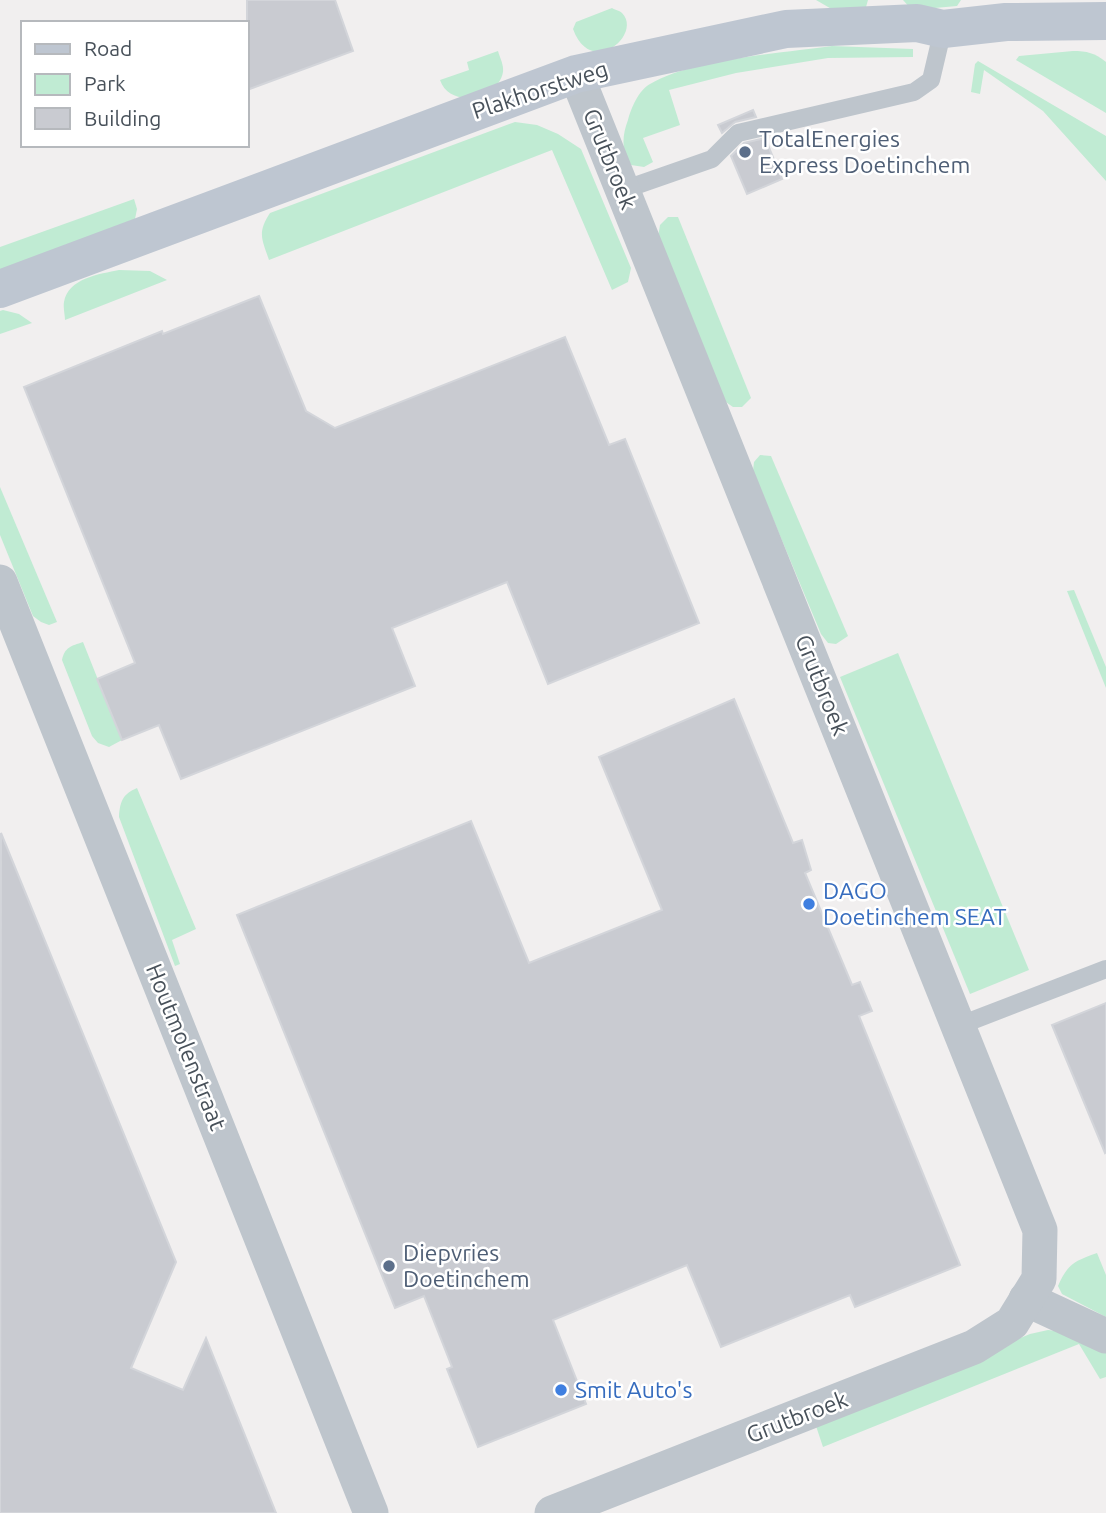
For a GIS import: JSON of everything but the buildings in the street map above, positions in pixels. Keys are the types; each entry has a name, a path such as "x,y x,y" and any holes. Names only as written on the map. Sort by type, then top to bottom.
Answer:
{"street":[{"name":"Plakhorstweg","path":"0,289 576,74 786,29 884,12 943,29 1006,22 1104,17"},
{"name":"Grutbroek","path":"552,1513 974,1347 1012,1323 1039,1279 1040,1230 576,74"},
{"name":"Houtmolenstraat","path":"0,582 371,1513"},
{"path":"1027,1299 1106,1336"}],"lane":[{"path":"623,190 712,159 738,133 914,92 931,80 943,29"},
{"path":"958,1026 1106,969"}],"green space":[{"path":"816,0 868,0 866,7 835,11"},
{"path":"903,0 961,0 957,6 912,10"},
{"path":"612,8 622,13 627,22 626,31 612,48 591,51 581,44 573,29 576,22"},
{"path":"832,46 913,49 913,57 828,58 736,73 669,90 680,125 643,138 653,162 644,167 631,165 628,160 623,143 626,126 636,100 650,84 689,68"},
{"path":"498,51 503,72 500,81 493,88 484,94 463,98 445,89 440,80 469,70 467,62"},
{"path":"1073,51 1091,53 1106,62 1106,113 1016,60 1019,56"},
{"path":"978,61 1106,136 1106,181 1043,111 984,70 980,94 971,92 975,64"},
{"path":"515,122 537,125 558,134 581,149 631,268 628,282 612,290 552,150 269,260 262,231 270,213"},
{"path":"134,199 137,209 135,219 0,272 0,247"},
{"path":"668,217 678,217 751,398 742,407 733,407 723,400 658,237 660,225"},
{"path":"119,270 150,271 167,280 65,320 64,302 72,287 86,278"},
{"path":"0,311 19,314 32,323 0,334"},
{"path":"760,455 771,456 848,636 836,644 828,643 821,634 753,471 754,462"},
{"path":"0,487 57,622 49,625 33,616 0,535"},
{"path":"1074,590 1106,667 1106,688 1067,591"},
{"path":"83,642 122,740 109,747 98,743 92,736 62,660 69,648"},
{"path":"898,653 1029,970 970,994 840,677"},
{"path":"137,788 196,929 172,940 180,964 175,966 119,817 123,799"},
{"path":"1097,1253 1106,1275 1106,1317 1062,1294 1058,1286 1065,1272 1073,1264"},
{"path":"1048,1330 1065,1332 1106,1352 1106,1377 1100,1379 1079,1344 823,1447 815,1423 1030,1334"}],"place":[{"name":"TotalEnergies Express Doetinchem","path":"745,152"},
{"name":"DAGO Doetinchem SEAT","path":"809,904"},
{"name":"Diepvries Doetinchem","path":"389,1266"},
{"name":"Smit Auto's","path":"561,1390"}]}
